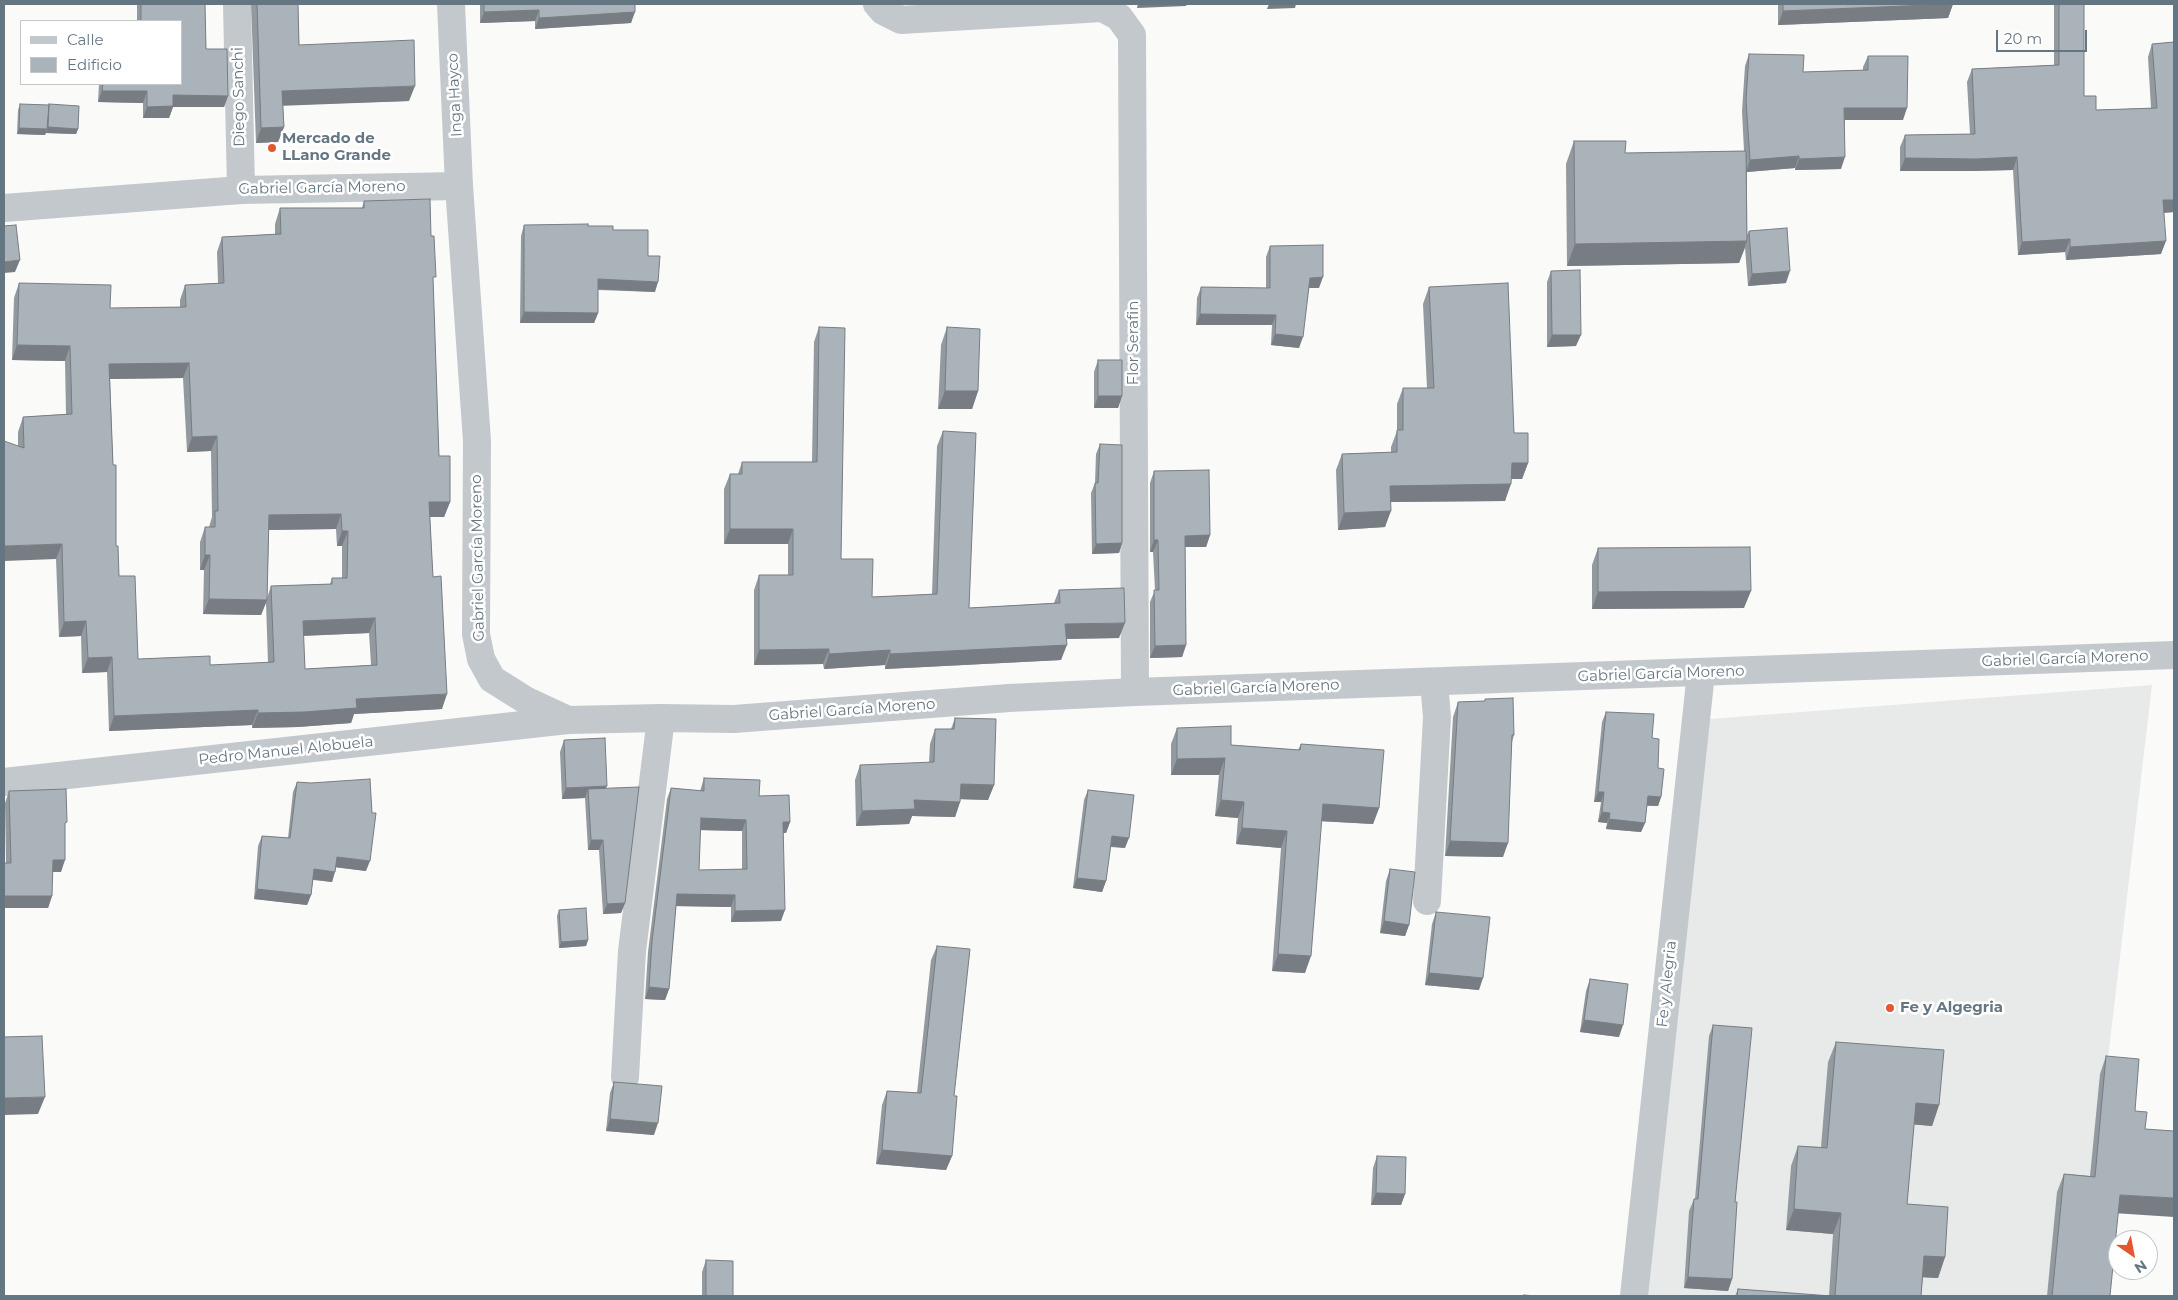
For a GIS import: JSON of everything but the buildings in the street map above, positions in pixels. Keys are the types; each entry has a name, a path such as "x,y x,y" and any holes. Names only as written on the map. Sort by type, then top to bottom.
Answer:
{"street":[{"name":"Diego Sanchi","path":"237,4 241,190"},
{"name":"Inga Hayco","path":"451,4 459,186"},
{"name":"Flor Serafin","path":"877,4 883,11 901,20 1102,8 1120,17 1132,35 1135,692"},
{"name":"Gabriel García Moreno","path":"4,208 241,190 459,186 477,441 476,634 481,659 492,678 527,701 568,720 734,719 999,699 1135,692 2174,655"},
{"name":"Fe y Alegria","path":"1634,1296 1701,673"},
{"path":"1427,901 1437,717 1434,682"},
{"path":"625,1077 632,951 661,718"},
{"name":"Pedro Manuel Alobuela","path":"4,782 568,720"}],"shaded area":[{"name":"Fe y Algegria","path":"2152,685 2080,1296 1637,1296 1697,720"}],"place":[{"name":"Mercado de LLano Grande","path":"272,148"},
{"name":"Fe y Algegria","path":"1890,1008"}]}
